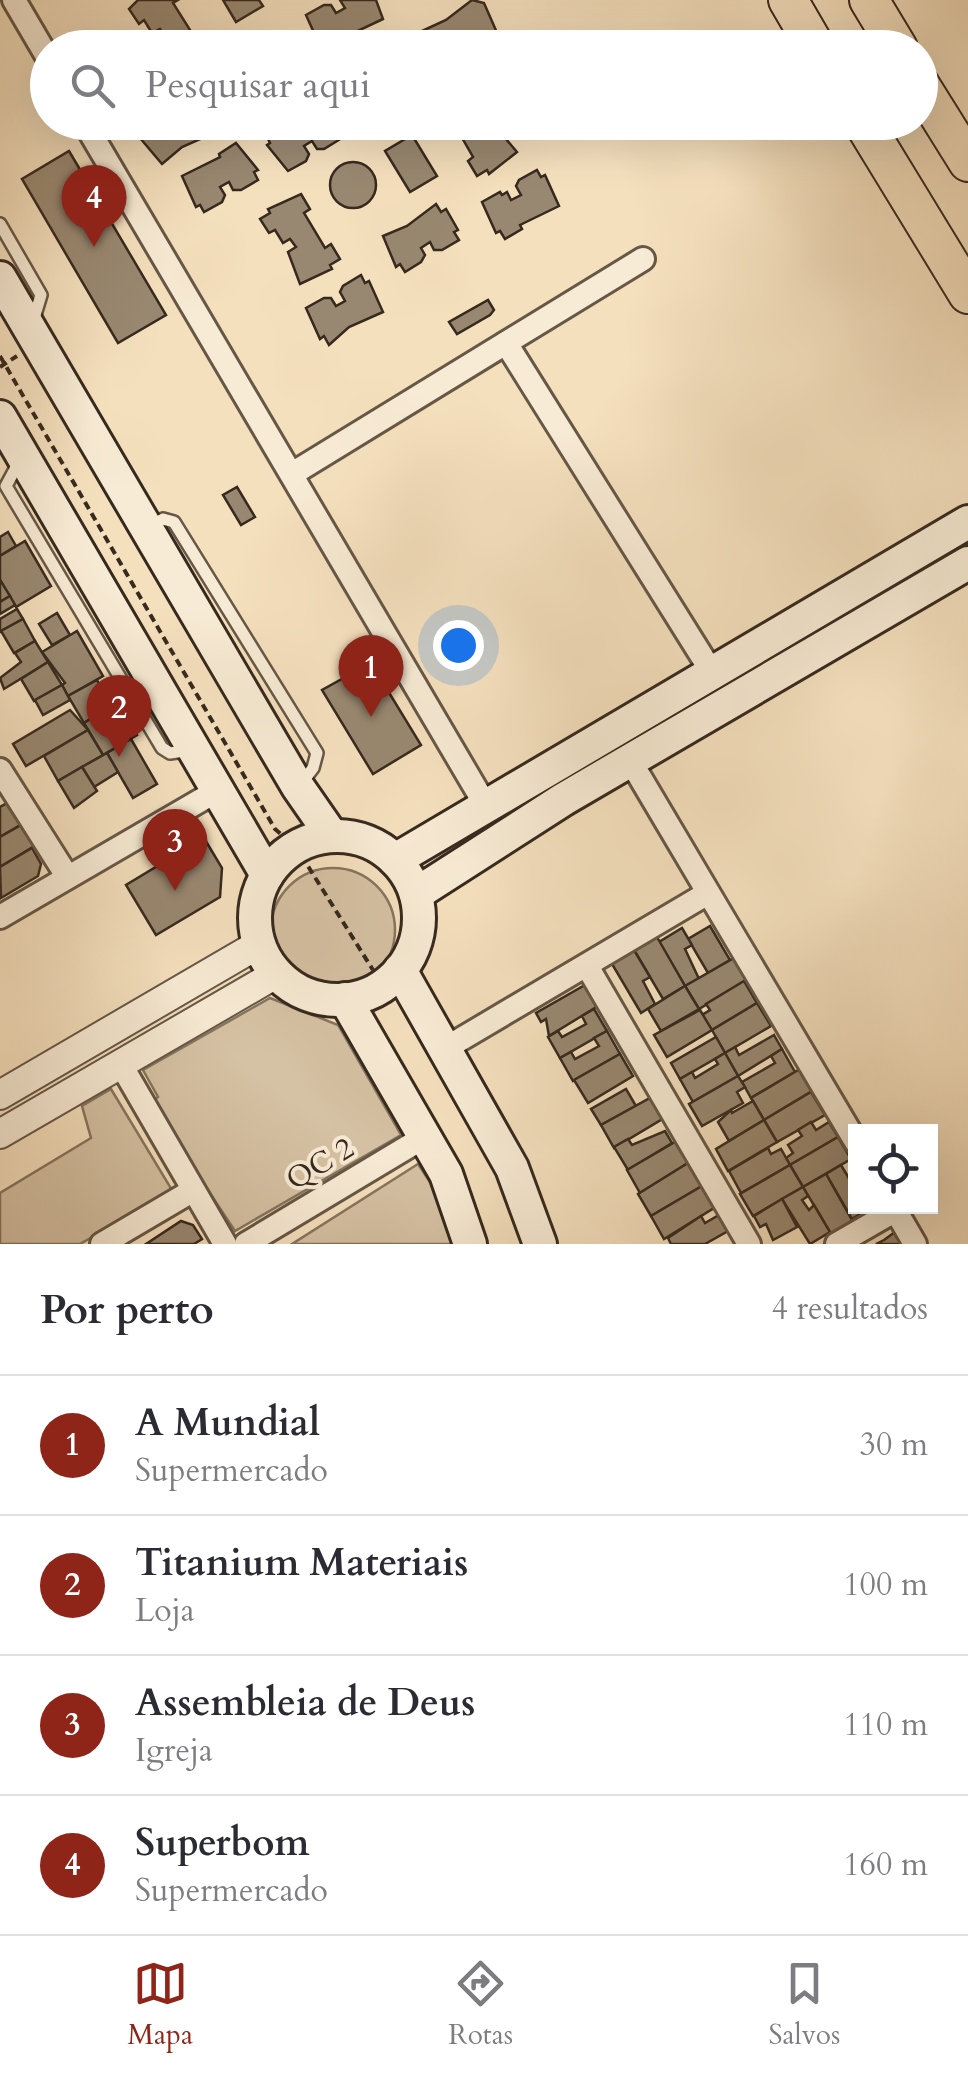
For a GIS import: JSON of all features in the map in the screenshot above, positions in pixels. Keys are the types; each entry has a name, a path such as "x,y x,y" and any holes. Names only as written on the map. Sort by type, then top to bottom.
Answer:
{"highway":[{"path":"788,0 806,30"},
{"path":"868,0 887,30"},
{"path":"938,113 968,162"},
{"path":"873,140 968,294"}],"main road":[{"path":"0,278 298,787 332,836"},
{"path":"0,418 220,789 267,876"},
{"path":"395,860 968,522"},
{"path":"416,894 968,563"},
{"path":"332,836 377,846 395,860 416,894 419,920 414,946 392,978 345,999 320,998 296,989 276,974 259,944 254,921 267,876 296,848 332,836"},
{"path":"392,978 446,1048 512,1168 540,1244"},
{"path":"345,999 426,1136 452,1188 470,1244"}],"street":[{"path":"14,0 32,30"},
{"path":"94,140 212,347 292,474 486,806"},
{"path":"292,474 643,258"},
{"path":"506,343 713,674"},
{"path":"631,762 848,1129"},
{"path":"0,770 67,876"},
{"path":"0,917 220,789"},
{"path":"446,1048 708,893"},
{"path":"0,1095 259,944"},
{"path":"587,966 749,1244"},
{"path":"0,1134 276,974"},
{"path":"120,1063 225,1244"},
{"name":"QC 2","path":"246,1244 426,1136"},
{"path":"102,1244 192,1191"},
{"path":"837,1244 885,1214"},
{"path":"898,1214 915,1244"}],"lane":[{"path":"0,224 41,295 30,329"}],"path":[{"path":"0,356 275,829 296,848 392,978"}],"shaded area":[{"path":"333,868 357,873 377,886 390,906 395,930 390,954 377,974 357,987 333,992 309,987 289,974 276,954 271,930 276,906 289,886 309,873"},
{"path":"270,998 338,1025 401,1135 235,1231 150,1103 158,1097 143,1070"},
{"path":"111,1089 172,1190 80,1244 0,1244 0,1193 91,1138 82,1106"},
{"path":"418,1164 438,1194 452,1244 292,1244"}],"building":[{"path":"138,0 178,0 173,3 190,30 150,30 144,20 139,24 129,9"},
{"path":"223,0 259,0 263,6 236,22"},
{"path":"340,0 376,0 383,19 360,30 313,30 306,15 324,5 331,5 336,13 345,8"},
{"path":"472,0 484,3 496,30 424,30 446,20"},
{"path":"142,140 198,140 182,147 162,164"},
{"path":"268,140 339,140 324,149 317,149 312,141 304,146 309,154 306,161 288,171 267,145"},
{"path":"404,140 415,140 437,176 410,192 385,151"},
{"path":"463,140 507,140 517,152 489,174 487,170 477,176 468,161 473,157"},
{"path":"236,143 258,170 254,172 258,180 241,190 233,190 229,182 220,187 225,195 222,202 204,212 200,205 196,207 182,176 220,157"},
{"path":"69,151 166,315 118,343 22,179"},
{"path":"353,162 369,169 376,185 369,201 353,208 337,201 330,185 337,169"},
{"path":"537,170 541,177 545,175 559,206 520,225 522,229 505,239 500,231 496,233 482,202 500,192 507,192 511,200 521,195 516,186 519,180"},
{"path":"301,194 310,209 304,213 325,248 331,244 340,259 330,265 332,269 300,284 288,252 296,247 290,239 283,243 275,230 269,233 260,219 270,213 268,209"},
{"path":"436,204 441,212 446,209 459,240 442,250 434,250 430,242 421,248 425,255 421,262 405,272 400,264 396,267 383,236 407,226"},
{"path":"361,275 365,283 369,281 383,312 349,327 329,345 324,336 320,339 306,308 324,298 331,298 336,306 345,301 340,292 343,286"},
{"path":"488,300 494,310 490,315 457,334 449,322"},
{"path":"237,487 255,517 241,525 223,495"},
{"path":"8,532 16,546 0,556 0,537"},
{"path":"25,541 51,586 16,607 0,580 0,556"},
{"path":"0,580 10,596 0,602"},
{"path":"10,596 15,605 0,614 0,602"},
{"path":"17,609 23,619 0,632 0,619"},
{"path":"57,613 70,635 52,645 39,624"},
{"path":"23,619 35,641 14,653 1,631"},
{"path":"77,631 103,676 68,696 62,685 65,683 42,652"},
{"path":"35,641 48,662 4,689 0,678 21,662 15,653"},
{"path":"48,662 62,685 34,701 21,679"},
{"path":"371,663 421,745 373,774 322,690"},
{"path":"97,680 111,706 84,723 68,696"},
{"path":"62,685 70,700 43,715 35,700"},
{"path":"118,702 137,735 103,755 84,723"},
{"path":"70,710 88,730 26,766 13,744"},
{"path":"88,730 103,755 58,781 44,756"},
{"path":"131,739 157,784 133,798 107,753"},
{"path":"107,753 118,772 94,787 82,767"},
{"path":"82,767 97,791 74,808 58,781"},
{"path":"9,802 22,824 0,837 0,807"},
{"path":"23,824 36,845 0,867 0,837"},
{"path":"204,838 222,868 220,897 156,935 126,885"},
{"path":"32,848 41,864 38,876 1,898 0,867"},
{"path":"710,926 730,960 708,973 688,939"},
{"path":"682,928 692,945 685,949 699,979 685,986 659,942"},
{"path":"657,937 685,986 663,999 634,950"},
{"path":"634,950 650,977 643,981 655,1004 641,1013 612,964"},
{"path":"734,958 747,980 699,1009 685,986"},
{"path":"744,981 757,1003 712,1030 702,1015 710,1010 706,1004"},
{"path":"585,985 598,1006 549,1036 546,1019 541,1022 536,1013"},
{"path":"685,986 699,1009 661,1031 648,1009"},
{"path":"757,1003 771,1026 725,1053 712,1030"},
{"path":"594,1009 607,1031 560,1058 548,1037 558,1031 562,1037 586,1024 582,1016"},
{"path":"700,1010 712,1030 667,1057 654,1035"},
{"path":"607,1031 620,1054 573,1081 560,1058 571,1052 575,1059 599,1046 594,1038"},
{"path":"774,1035 782,1049 738,1076 725,1053 735,1047 739,1055"},
{"path":"716,1037 725,1053 680,1079 671,1063"},
{"path":"782,1049 795,1072 751,1098 742,1082 775,1063 771,1056"},
{"path":"725,1053 738,1076 693,1102 680,1079 692,1072 695,1078 718,1064 715,1059"},
{"path":"620,1054 633,1076 588,1103 574,1080"},
{"path":"800,1069 812,1091 764,1120 751,1098"},
{"path":"738,1076 745,1087 737,1092 743,1103 702,1126 689,1104"},
{"path":"626,1089 636,1106 601,1125 591,1109"},
{"path":"811,1092 825,1115 777,1142 764,1120"},
{"path":"650,1098 664,1118 614,1148 601,1125"},
{"path":"753,1101 764,1120 729,1141 718,1122 731,1110 732,1113"},
{"path":"764,1120 777,1142 728,1171 716,1149"},
{"path":"811,1122 816,1130 829,1122 838,1137 790,1165 786,1158 793,1153 788,1145 802,1136 798,1130"},
{"path":"665,1131 672,1143 628,1170 614,1147 628,1139 632,1145"},
{"path":"838,1137 848,1154 848,1161 803,1187 790,1165"},
{"path":"675,1142 688,1163 640,1193 627,1170"},
{"path":"768,1148 771,1154 781,1149 790,1165 741,1193 729,1171"},
{"path":"688,1163 702,1186 651,1216 638,1194"},
{"path":"790,1165 803,1187 753,1216 740,1194"},
{"path":"841,1165 848,1177 848,1212 826,1174"},
{"path":"826,1174 853,1222 831,1234 803,1187"},
{"path":"702,1186 714,1208 664,1239 651,1216"},
{"path":"803,1187 808,1196 802,1200 809,1210 814,1205 830,1232 810,1244 782,1199"},
{"path":"782,1199 797,1227 773,1240 766,1224 760,1227 754,1216"},
{"path":"719,1215 728,1231 705,1244 671,1244 668,1238 701,1216 705,1223"},
{"path":"181,1221 193,1225 202,1239 194,1244 146,1244"},
{"path":"895,1232 902,1244 876,1244 884,1240"}],"place":[{"name":"Superbom","path":"94,247"},
{"name":"A Mundial","path":"371,717"},
{"name":"Titanium Materiais","path":"119,757"},
{"name":"Assembleia de Deus","path":"175,891"}]}
